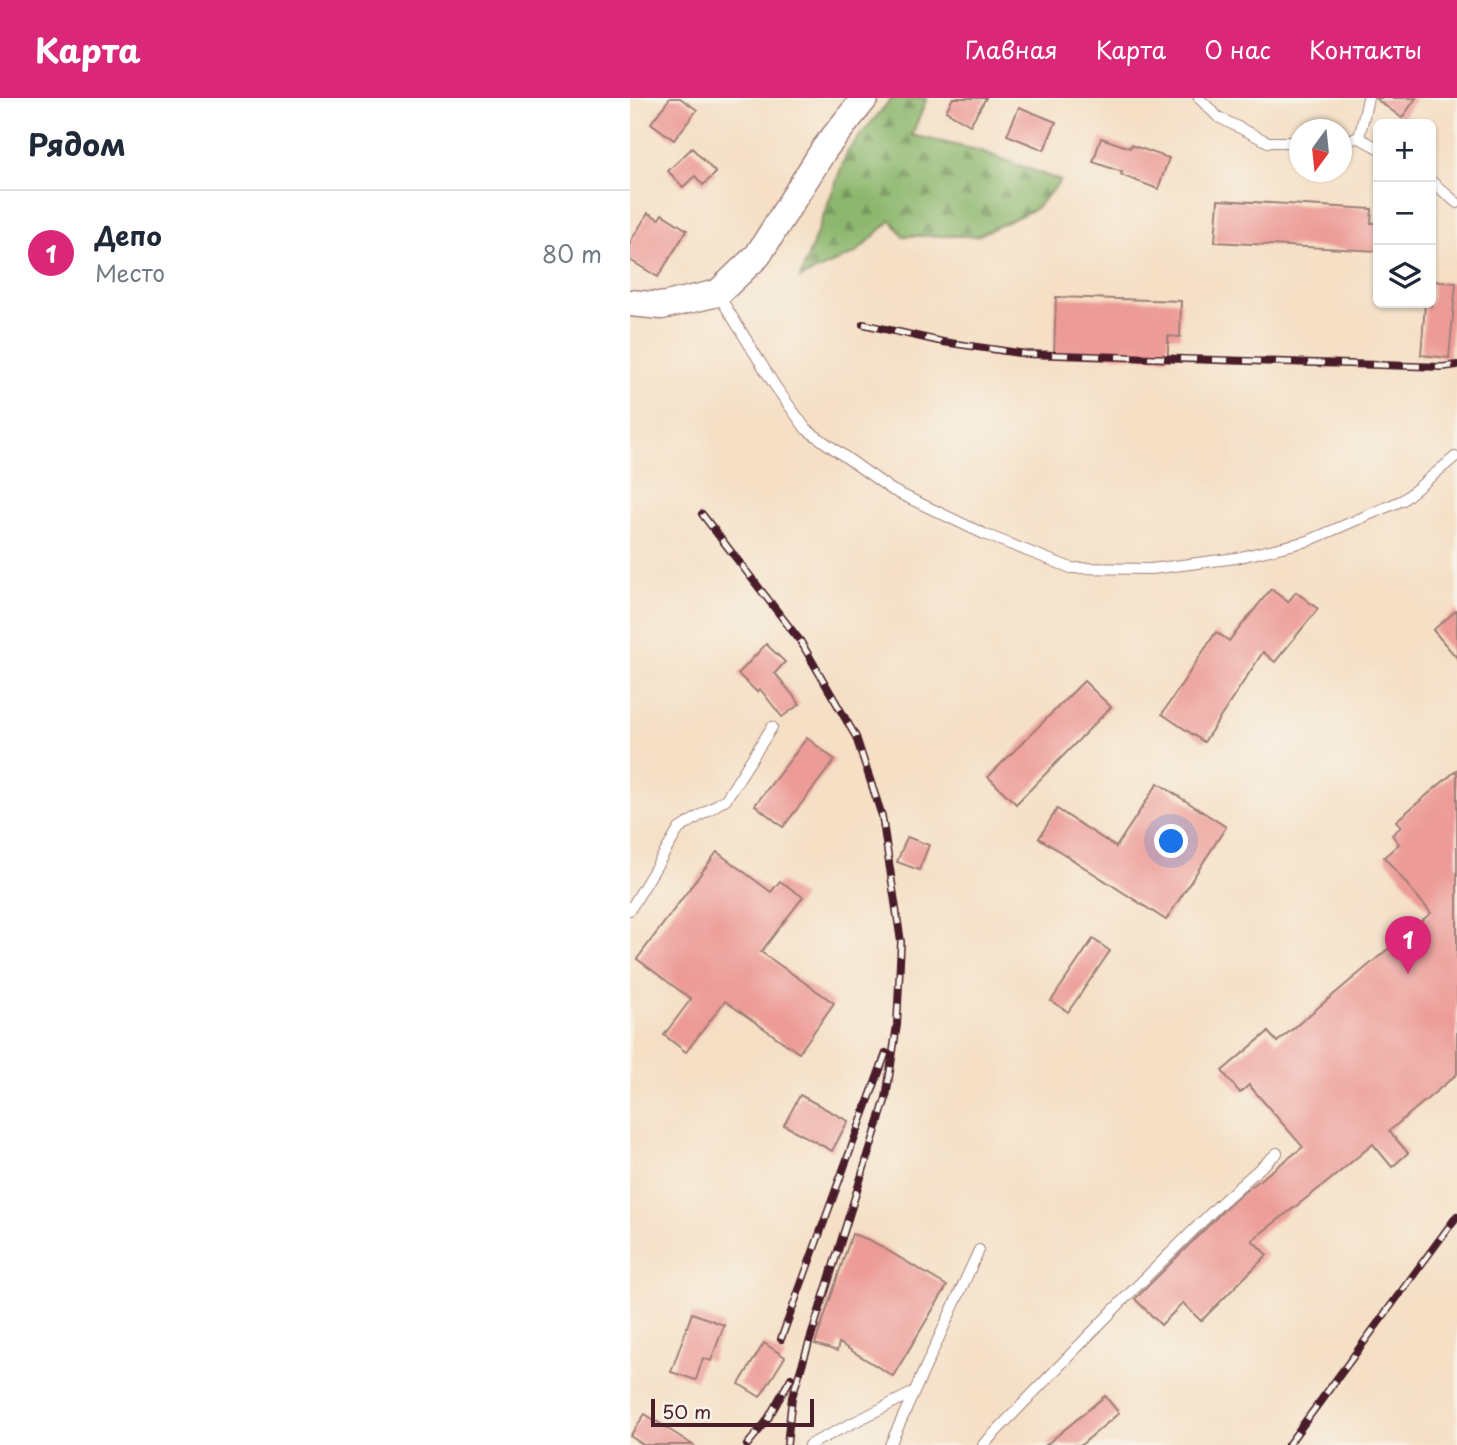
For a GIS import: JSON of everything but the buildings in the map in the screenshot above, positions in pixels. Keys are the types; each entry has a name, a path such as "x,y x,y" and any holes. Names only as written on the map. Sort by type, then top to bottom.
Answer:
{"main road":[{"path":"630,303 662,306 718,293 758,255 825,148 865,98"}],"lane":[{"path":"1199,98 1218,117 1268,142 1289,142"},
{"path":"1359,138 1368,98"},
{"path":"1352,139 1359,138 1373,145"},
{"path":"1432,182 1457,203"},
{"path":"718,293 775,386 806,429 892,490 984,534 1071,568 1151,569 1236,558 1308,541 1403,500 1455,457"},
{"path":"630,909 679,829 726,799 772,727"},
{"path":"983,1445 1135,1288 1222,1202 1277,1153"},
{"path":"890,1445 979,1250"},
{"path":"809,1445 914,1391"}],"green space":[{"path":"892,98 927,98 912,135 981,151 1061,181 1035,209 977,236 903,236 891,220 856,253 800,278 848,150"}],"railway":[{"path":"863,324 943,342 1026,354 1443,367 1457,365"},
{"path":"702,514 801,642 856,737 882,816 901,942 897,1025 886,1098 792,1397 787,1445"},
{"path":"781,1339 886,1053"},
{"path":"1288,1445 1457,1216"},
{"path":"747,1445 766,1422 791,1378"}],"place":[{"name":"Депо","path":"1408,974"}]}
